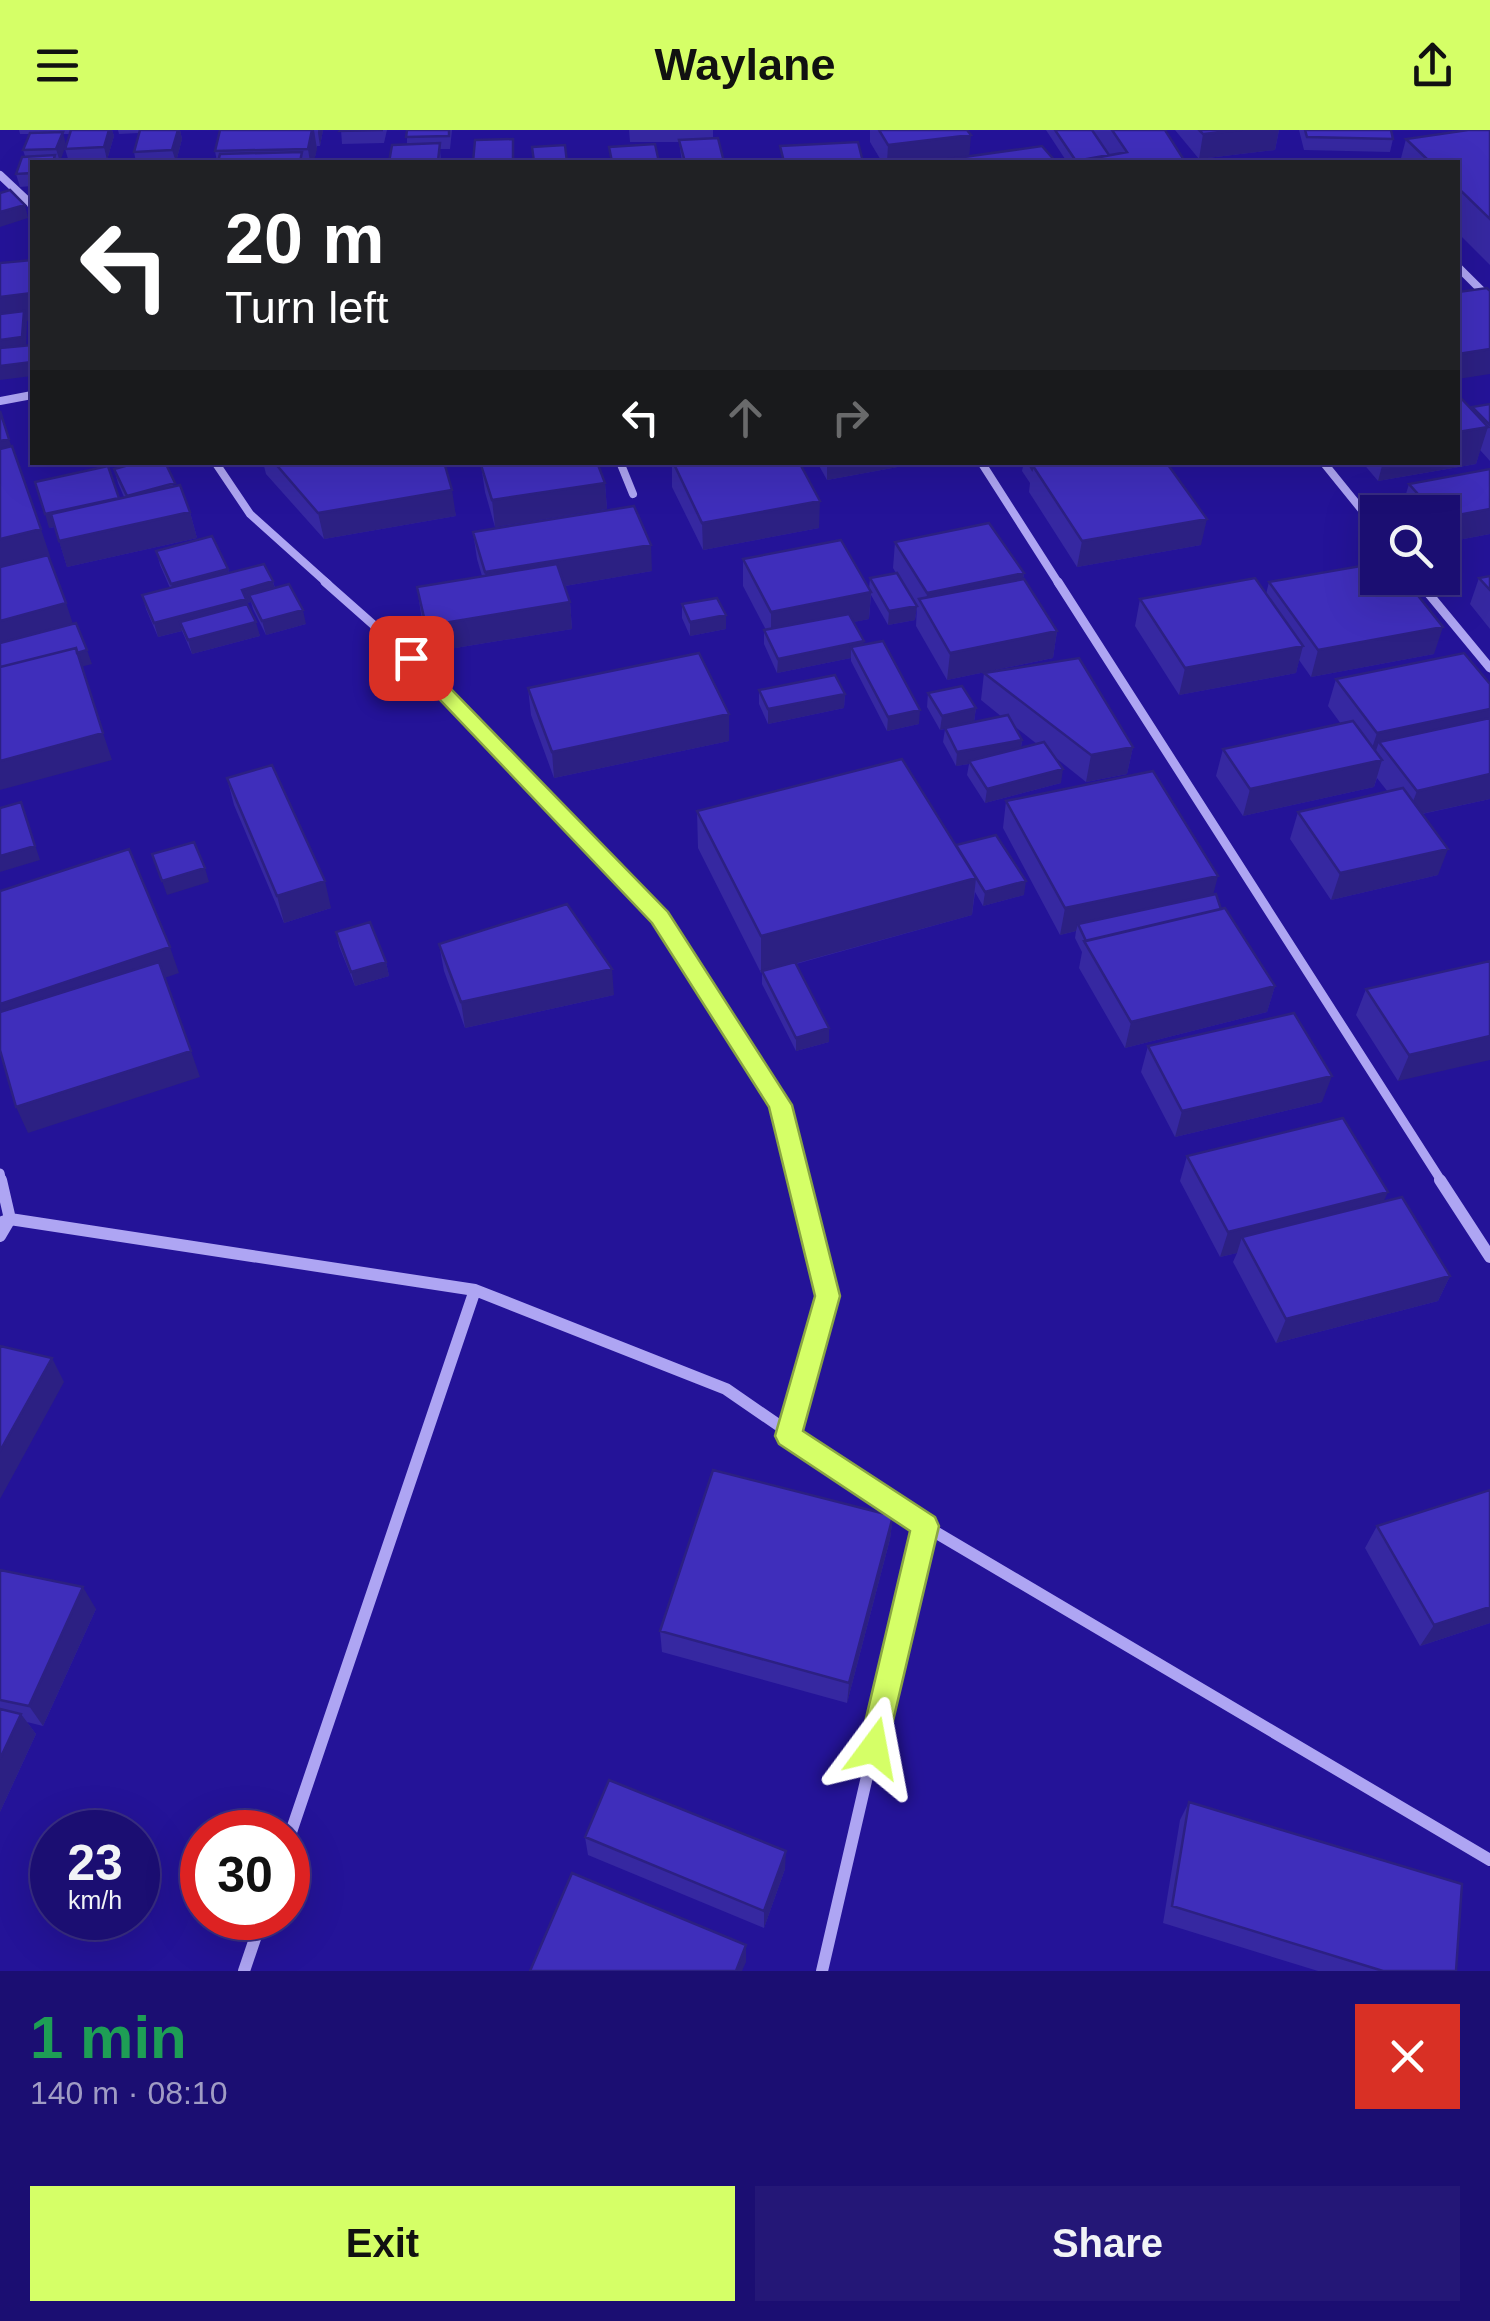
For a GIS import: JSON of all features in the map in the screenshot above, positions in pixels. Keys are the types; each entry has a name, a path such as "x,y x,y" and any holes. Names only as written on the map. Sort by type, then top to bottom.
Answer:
{"street":[{"path":"0,175 30,203"},
{"path":"1460,269 1490,299"},
{"path":"0,401 30,395"},
{"path":"217,465 250,514 411,658 660,918 780,1105 828,1296 788,1436"},
{"path":"621,465 634,494"},
{"path":"983,465 1490,1257"},
{"path":"1325,465 1360,508"},
{"path":"1430,595 1490,668"},
{"path":"0,1173 5,1221 0,1236"},
{"path":"5,1221 474,1290 726,1389 788,1436 925,1526 1490,1860"},
{"path":"298,1810 474,1290"},
{"path":"822,1971 925,1526"},
{"path":"244,1971 255,1940"}],"building":[{"path":"71,130 109,130 104,147 65,149"},
{"path":"140,130 178,130 172,150 134,152"},
{"path":"220,130 312,130 308,149 215,151"},
{"path":"407,130 449,130 449,136 406,137"},
{"path":"879,130 967,130 971,135 888,145"},
{"path":"1055,130 1092,130 1109,155 1075,160"},
{"path":"1112,130 1165,130 1184,160 1084,160 1127,152"},
{"path":"1199,130 1242,130 1203,134"},
{"path":"1305,130 1391,130 1393,139 1307,137"},
{"path":"1490,130 1490,219 1460,190 1460,160 1428,160 1406,139"},
{"path":"63,132 56,149 23,150 30,133"},
{"path":"718,138 724,160 684,160 679,140"},
{"path":"513,139 513,160 473,160 475,140"},
{"path":"858,142 862,160 784,160 780,146"},
{"path":"440,143 438,160 389,160 392,145"},
{"path":"655,144 659,160 612,160 609,147"},
{"path":"565,145 567,160 534,160 532,147"},
{"path":"1042,146 1054,160 942,160"},
{"path":"302,152 300,160 218,160 220,154"},
{"path":"55,155 54,160 30,160 30,173 16,174 22,157"},
{"path":"10,190 25,205 0,212 0,193"},
{"path":"30,260 30,293 0,297 0,263"},
{"path":"1487,288 1490,291 1490,349 1460,354 1460,292"},
{"path":"24,311 22,337 0,340 0,314"},
{"path":"30,345 30,362 0,366 0,348"},
{"path":"1460,397 1488,427 1460,432"},
{"path":"1490,404 1490,425 1472,407"},
{"path":"0,411 9,439 0,441"},
{"path":"12,446 41,529 0,539 0,449"},
{"path":"166,465 175,483 127,496 114,469"},
{"path":"277,465 445,465 452,490 318,513"},
{"path":"481,465 598,465 605,483 492,500"},
{"path":"674,465 801,465 820,501 702,523"},
{"path":"1168,465 1207,519 1082,541 1033,466"},
{"path":"108,466 119,498 45,514 35,482"},
{"path":"1490,469 1490,509 1460,515 1460,495 1419,495 1409,484"},
{"path":"180,485 190,512 59,541 51,514"},
{"path":"634,506 651,545 485,572 473,532"},
{"path":"989,523 1024,573 927,593 895,542"},
{"path":"212,536 228,569 171,584 156,551"},
{"path":"841,540 871,592 771,612 743,559"},
{"path":"48,555 66,603 0,621 0,567"},
{"path":"264,564 273,581 242,590 246,599 154,623 142,595"},
{"path":"557,564 570,602 426,626 417,587"},
{"path":"1360,566 1360,595 1418,595 1443,627 1318,650 1269,582"},
{"path":"897,573 917,606 889,611 870,578"},
{"path":"1490,576 1490,590 1479,578"},
{"path":"1255,578 1303,646 1185,668 1140,599"},
{"path":"1024,579 1057,631 950,653 919,599"},
{"path":"289,584 303,610 262,621 249,595"},
{"path":"717,598 726,615 690,622 682,604"},
{"path":"247,604 256,622 188,640 180,622"},
{"path":"849,614 864,641 778,659 764,630"},
{"path":"76,623 87,650 77,653 76,648 0,667 0,643"},
{"path":"883,641 920,710 888,717 851,647"},
{"path":"76,648 103,733 0,761 0,667"},
{"path":"699,653 729,714 552,752 528,688"},
{"path":"1464,653 1490,684 1490,709 1377,733 1336,679"},
{"path":"1079,658 1133,747 1091,755 984,673"},
{"path":"835,675 845,694 768,709 759,690"},
{"path":"962,686 976,708 942,716 928,693"},
{"path":"1008,715 1022,740 957,752 945,728"},
{"path":"1490,718 1490,774 1417,791 1379,742"},
{"path":"1353,721 1382,760 1250,789 1223,749"},
{"path":"1044,742 1063,769 987,789 969,761"},
{"path":"902,759 976,878 761,936 697,811"},
{"path":"272,765 325,881 277,896 227,778"},
{"path":"1153,771 1218,876 1065,908 1006,801"},
{"path":"1403,788 1448,849 1340,873 1298,812"},
{"path":"21,802 35,846 0,856 0,808"},
{"path":"996,835 1026,881 985,892 956,845"},
{"path":"194,842 205,868 162,881 152,854"},
{"path":"129,849 170,947 0,1004 0,891"},
{"path":"1216,894 1221,909 1086,941 1078,924"},
{"path":"567,904 612,969 461,1002 439,944"},
{"path":"1225,908 1275,986 1131,1022 1084,941"},
{"path":"370,922 386,962 351,972 336,932"},
{"path":"1490,961 1490,1036 1409,1055 1366,989"},
{"path":"159,962 191,1051 16,1107 0,1050 0,1012"},
{"path":"795,962 829,1028 796,1038 762,971"},
{"path":"1294,1013 1332,1076 1182,1111 1148,1046"},
{"path":"1343,1118 1388,1192 1228,1232 1187,1156"},
{"path":"1402,1197 1450,1276 1286,1319 1242,1237"},
{"path":"0,1346 52,1358 0,1451"},
{"path":"713,1470 893,1516 849,1683 660,1631"},
{"path":"1490,1490 1490,1607 1434,1625 1377,1526"},
{"path":"0,1570 83,1587 29,1706 0,1700"},
{"path":"0,1709 21,1714 0,1759"},
{"path":"609,1780 786,1851 764,1911 585,1837"},
{"path":"1189,1802 1462,1884 1456,1971 1383,1971 1172,1906"},
{"path":"572,1873 746,1945 736,1971 530,1971"}],"route":[{"path":"411,658 660,918 780,1105 828,1296 788,1436 925,1526 874,1748"}]}
